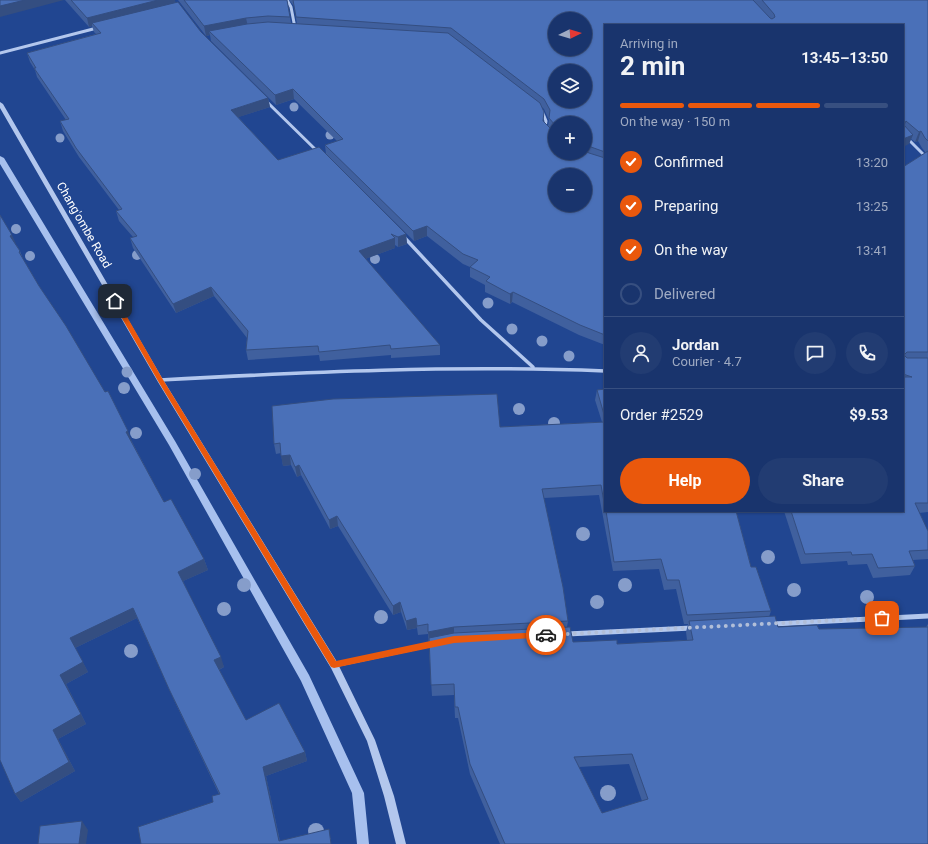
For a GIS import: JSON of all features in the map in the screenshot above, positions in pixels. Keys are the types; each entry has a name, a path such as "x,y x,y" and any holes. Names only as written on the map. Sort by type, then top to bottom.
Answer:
{"street":[{"path":"286,0 291,7 295,30 289,30"},
{"path":"0,53 102,27"},
{"path":"259,94 320,154"},
{"name":"Chang'ombe Road","path":"0,104 160,380 334,665 370,740 390,796 401,844"},
{"path":"536,107 542,111 546,121 545,129"},
{"path":"904,135 928,159"},
{"path":"402,235 481,320 533,367"},
{"path":"160,380 283,373 533,367 604,371"},
{"path":"764,624 928,616"},
{"path":"557,634 700,628"},
{"path":"334,665 439,643"}],"building":[{"path":"0,0 25,0 0,6"},
{"path":"71,0 158,0 87,18"},
{"path":"184,0 287,0 290,17 268,16 246,18 204,26"},
{"path":"293,0 753,0 772,19 775,17 774,14 762,0 928,0 928,141 921,131 919,132 906,121 904,125 904,24 604,24 604,152 592,147 592,116 549,116 549,108 592,108 592,64 548,64 548,106 544,99 451,28 296,17"},
{"path":"178,2 201,32 268,98 231,110 278,160 319,147 406,234 398,237 391,234 395,238 359,251 440,345 391,349 390,345 319,352 318,346 246,350 248,331 211,287 173,304 130,238 137,236 116,211 122,209 76,148 60,121 69,119 34,68 36,68 27,53 101,33 92,23"},
{"path":"268,22 448,33 540,103 544,112 543,121 548,126 548,160 592,160 592,154 604,158 604,335 580,325 513,292 510,294 486,281 490,277 470,267 478,260 463,254 427,226 413,231 325,145 343,139 293,89 275,95 209,31"},
{"path":"904,125 913,135 904,139"},
{"path":"928,151 928,352 907,352 904,355 904,166"},
{"path":"0,215 12,235 10,236 39,286 66,326 105,392 108,391 128,431 126,432 164,502 171,499 204,559 178,572 221,657 214,660 246,720 279,703 305,752 263,767 279,841 329,829 331,844 141,844 138,827 213,802 212,796 220,794 169,689 133,608 70,638 83,662 60,675 81,714 53,730 69,762 15,794 0,760"},
{"path":"904,355 907,358 928,358 928,503 915,503 928,531 928,550 909,551 915,566 878,568 872,554 852,555 851,552 805,554 791,512 904,512 904,377 912,377 904,374"},
{"path":"604,389 604,414 597,390"},
{"path":"497,394 500,427 604,422 604,502 601,485 542,489 563,587 568,621 454,627 428,632 428,624 417,626 416,618 406,621 400,602 393,606 337,516 329,520 299,465 295,467 290,455 281,456 280,443 274,444 272,406 333,399"},
{"path":"606,512 736,512 751,567 756,567 771,611 687,615 679,580 667,580 661,559 614,562"},
{"path":"775,616 778,627 817,625 819,629 928,627 928,844 505,844 470,764 458,707 455,707 454,684 431,685 429,638 454,633 570,627 573,642 617,640 617,644 693,640 689,621","holes":["632,754 648,799 602,813 574,757"]},
{"path":"82,821 79,844 38,844 40,826"}],"waterway":[{"path":"0,158 172,443 305,678 358,793 363,844"}],"way so far":[{"path":"546,635 882,618"}],"route":[{"path":"115,301 160,380 334,665 454,640 546,635"}]}
